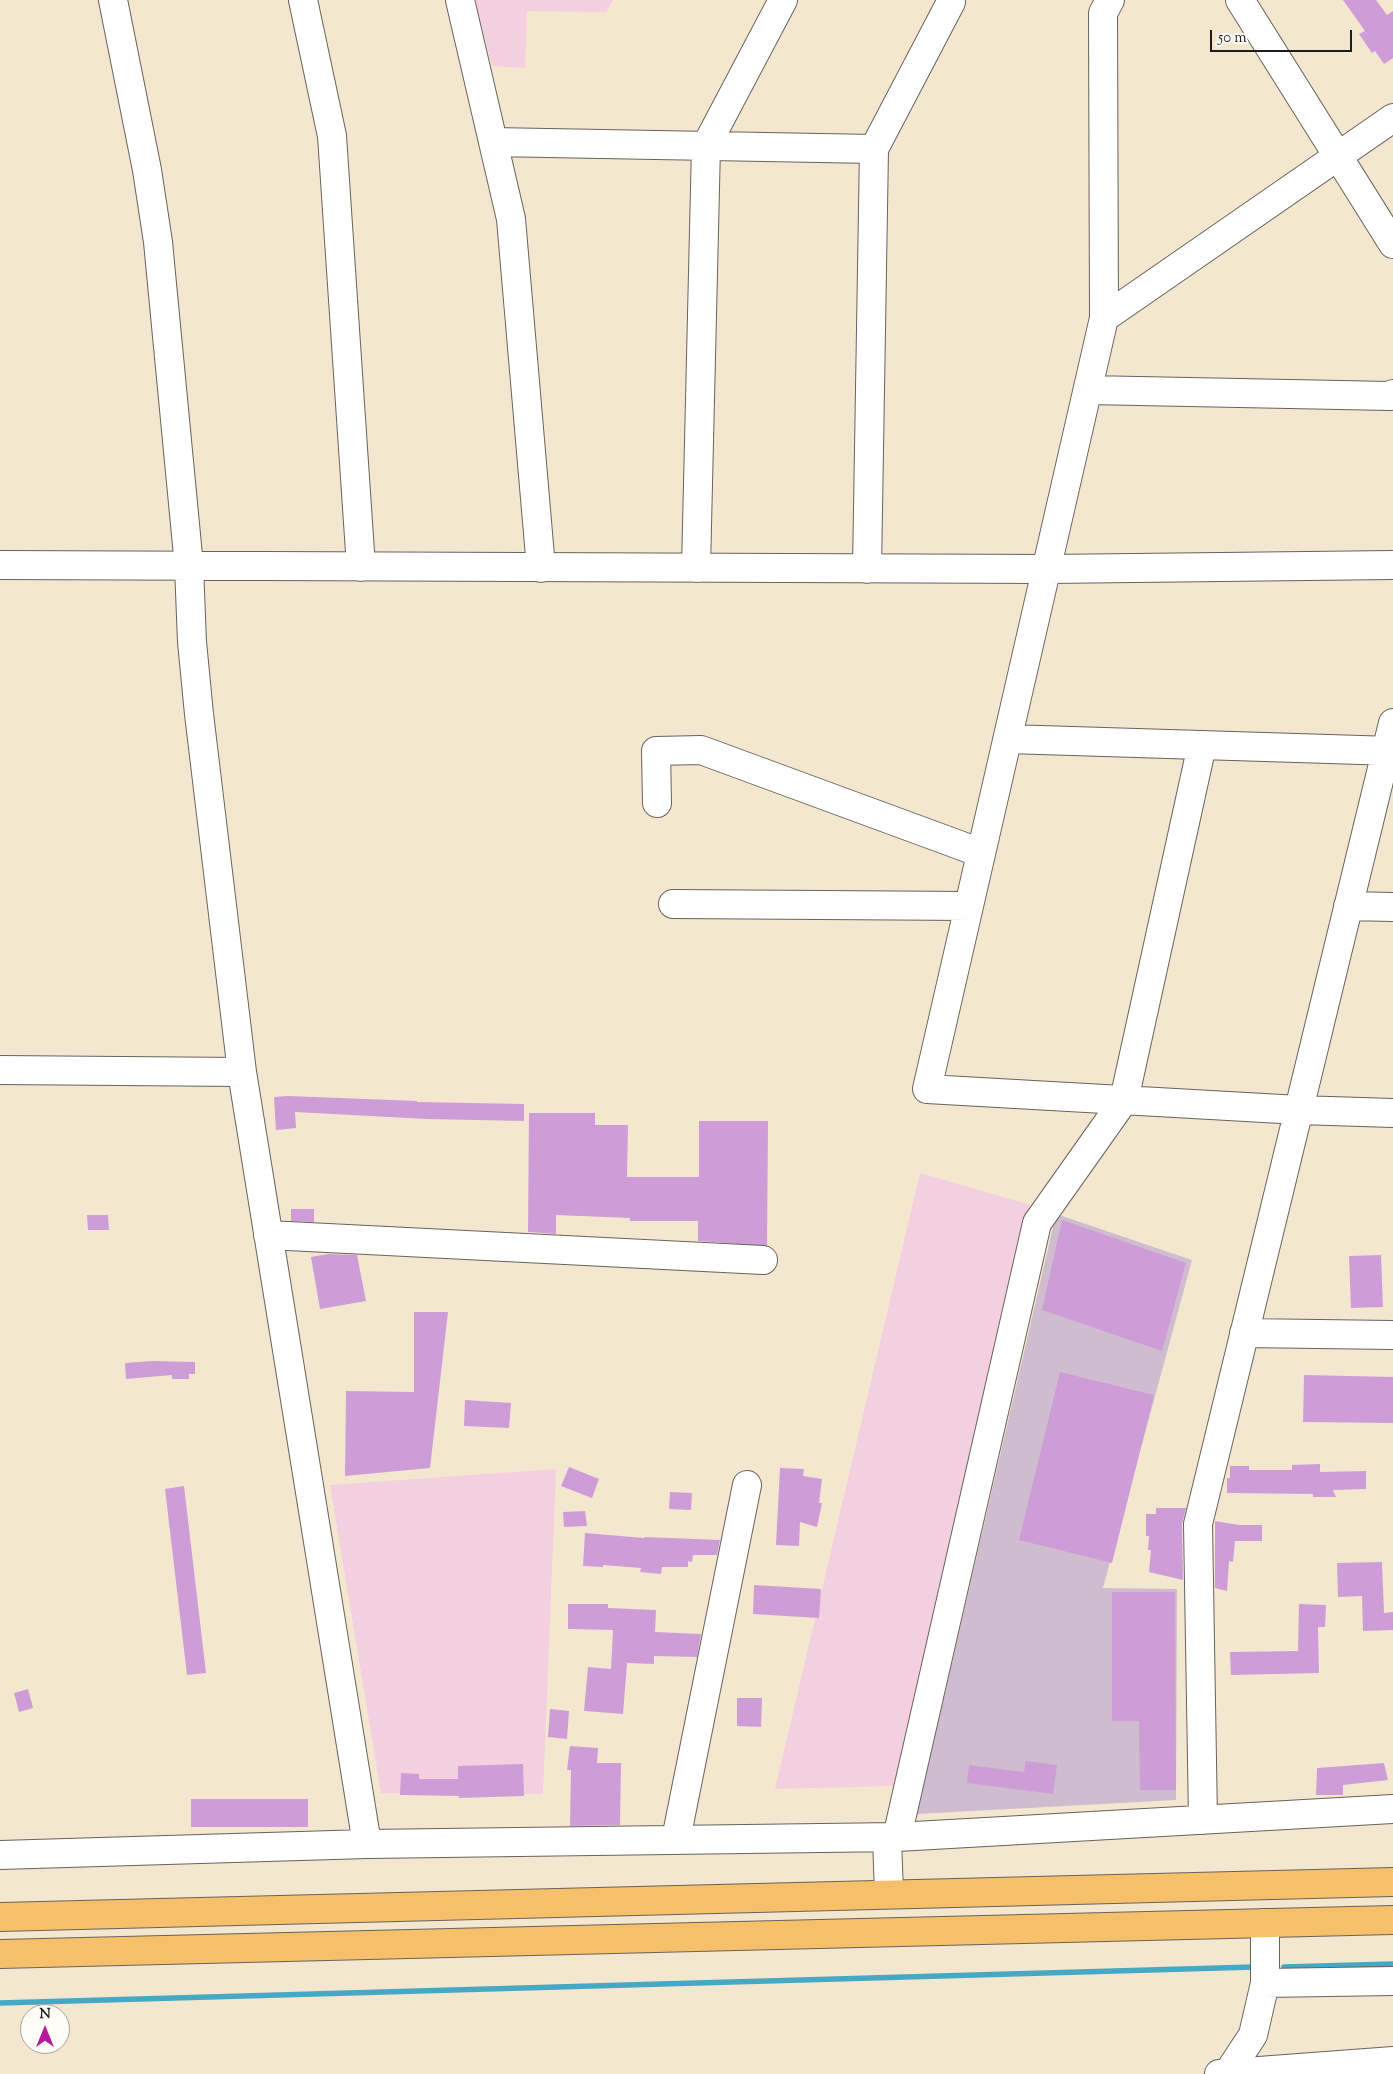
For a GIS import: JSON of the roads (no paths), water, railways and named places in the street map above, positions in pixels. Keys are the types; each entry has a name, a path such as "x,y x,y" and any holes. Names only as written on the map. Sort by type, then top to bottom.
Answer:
{"highway":[{"path":"0,1917 1393,1882"},
{"path":"0,1954 1393,1920"}],"street":[{"path":"113,0 147,170 158,242 189,566 192,642 199,714 242,1072 367,1844"},
{"path":"303,0 332,136 361,567"},
{"path":"460,0 511,219 541,568"},
{"path":"696,568 706,146 783,0"},
{"path":"1110,0 1103,13 1104,318 1048,570 927,1089 1299,1110 1393,1113"},
{"path":"1240,0 1393,244"},
{"path":"867,569 874,149 951,2"},
{"path":"1104,318 1393,118"},
{"path":"493,142 874,149"},
{"path":"1088,390 1380,396 1393,394"},
{"path":"0,565 1048,570 1393,565"},
{"path":"1203,1820 1198,1524 1348,906 1390,751 1393,723"},
{"path":"1008,739 1390,751"},
{"path":"889,1894 892,1838 1037,1223 1124,1100 1202,745"},
{"path":"657,803 656,751 701,750 981,853"},
{"path":"673,904 969,906"},
{"path":"1348,906 1393,907"},
{"path":"0,1070 242,1072"},
{"path":"268,1235 763,1260"},
{"path":"1244,1333 1393,1336"},
{"path":"676,1839 747,1484"},
{"path":"0,1855 367,1844 892,1838 1393,1809"},
{"path":"1224,2073 1253,2034 1265,1983 1265,1922"},
{"path":"1265,1983 1393,1981"},
{"path":"1224,2073 1393,2061"}],"waterway":[{"path":"1284,1967 1393,1964"},
{"path":"0,2003 1254,1967"}]}
